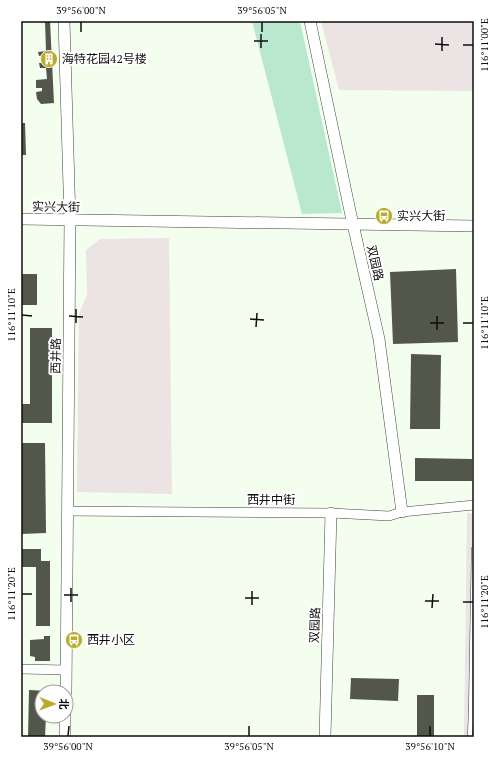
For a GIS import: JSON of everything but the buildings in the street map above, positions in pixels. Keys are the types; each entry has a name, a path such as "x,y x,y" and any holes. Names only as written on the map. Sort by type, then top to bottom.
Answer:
{"street":[{"name":"西井路","path":"64,21 70,220 66,684"},
{"name":"双园路","path":"310,21 379,339 402,512"},
{"name":"实兴大街","path":"21,220 474,226"},
{"name":"西井中街","path":"67,511 331,513 389,516 402,512 474,505"},
{"name":"双园路","path":"325,737 331,513"},
{"path":"21,670 66,670"},
{"path":"65,724 65,737"}],"lane":[{"path":"470,737 474,549"}],"shaded area":[{"path":"321,21 474,21 474,91 339,90"},
{"path":"169,238 172,494 77,492 79,315 87,294 86,250 100,239"},
{"path":"467,513 474,514 474,737 464,737"}],"green space":[{"path":"252,21 300,21 342,213 302,214"}],"place":[{"name":"海特花园42号楼","path":"49,59"},
{"name":"实兴大街","path":"384,216"},
{"name":"西井小区","path":"74,640"}]}
